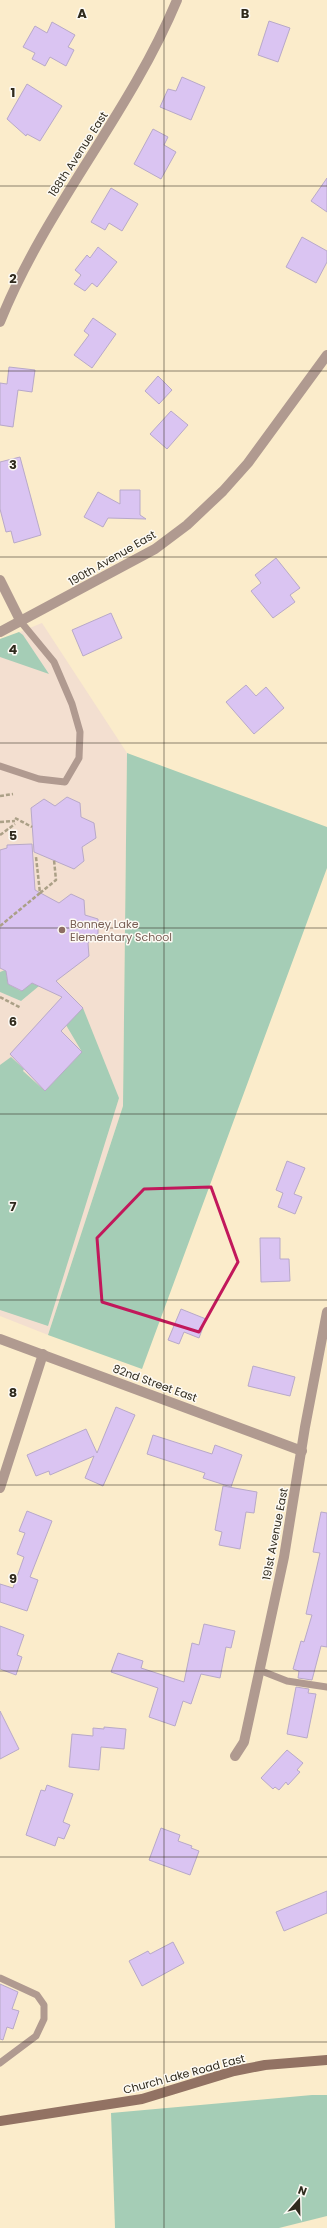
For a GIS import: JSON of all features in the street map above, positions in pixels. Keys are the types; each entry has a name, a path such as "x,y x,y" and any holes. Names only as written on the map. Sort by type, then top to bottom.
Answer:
{"street":[{"name":"188th Avenue East","path":"0,322 11,294 47,225 134,88 177,0"},
{"name":"190th Avenue East","path":"0,632 155,549 187,525 223,491 248,464 327,355"},
{"path":"0,580 21,622"},
{"name":"191st Avenue East","path":"235,1756 244,1742 284,1557 302,1451 304,1427 327,1312"},
{"name":"82nd Street East","path":"0,1339 302,1451"},
{"path":"0,1488 43,1354"},
{"name":"Church Lake Road East","path":"0,2121 142,2099 234,2071 265,2065 327,2060"}],"lane":[{"path":"0,766 38,779 65,782 79,758 80,732 72,704 54,662 21,622"},
{"path":"259,1670 288,1681 327,1687"},
{"path":"0,1978 37,1995 44,2005 44,2019 36,2036 0,2063"}],"path":[{"path":"0,796 13,794"},
{"path":"0,822 15,821 32,827"},
{"path":"0,835 15,821"},
{"path":"36,857 40,893"},
{"path":"0,926 56,880 54,860"},
{"path":"0,997 21,1008"}],"highlighted area":[{"path":"211,1187 238,1262 199,1332 102,1302 97,1238 144,1189"}],"shaded area":[{"name":"Bonney Lake Elementary School","path":"42,623 127,753 123,1106 48,1335 0,1316 0,640"}],"green space":[{"path":"19,632 23,635 49,674 0,657 0,639"},
{"path":"127,753 327,827 327,868 142,1369 48,1335 123,1106"},
{"path":"5,970 8,984 21,991 32,983 39,986 21,1001 0,992 0,972"},
{"path":"83,1008 119,1098 48,1326 0,1310 0,1065 11,1057 24,1069 23,1071 45,1091 82,1052 66,1025"},
{"path":"312,2095 327,2095 327,2216 279,2228 115,2228 111,2113"}],"building":[{"path":"269,21 290,28 278,62 258,55"},
{"path":"52,22 75,35 68,47 74,50 66,66 50,57 45,66 32,59 35,53 23,47 35,26 47,33"},
{"path":"182,77 205,87 191,120 160,107 168,89 176,91"},
{"path":"27,84 62,106 40,141 27,134 26,136 7,119"},
{"path":"153,129 168,137 164,145 176,152 161,179 134,164"},
{"path":"327,178 327,212 311,201"},
{"path":"111,188 138,204 122,231 109,223 105,230 91,222"},
{"path":"302,237 327,251 327,262 316,283 286,267"},
{"path":"98,247 117,262 97,287 92,283 85,291 74,284 81,275 75,270 87,255 90,258"},
{"path":"93,318 116,334 92,368 74,355 89,335 84,331"},
{"path":"9,367 35,370 32,392 18,390 13,427 0,425 0,383 7,384"},
{"path":"158,376 172,390 159,404 145,391"},
{"path":"171,411 188,425 167,449 150,434"},
{"path":"20,457 41,535 14,543 11,531 6,532 0,509 0,462"},
{"path":"120,490 140,490 140,515 146,519 108,518 103,527 84,517 98,492 120,504"},
{"path":"276,558 300,588 290,595 295,602 273,618 251,591 261,583 255,575"},
{"path":"111,613 122,638 83,656 72,630"},
{"path":"246,685 256,696 266,687 284,708 254,734 226,702"},
{"path":"67,797 80,803 81,817 94,823 96,838 82,847 84,861 74,869 34,852 31,808 44,799 55,806"},
{"path":"32,844 35,890 59,903 71,894 84,900 85,915 98,919 98,934 88,943 89,956 56,981 83,1008 61,1031 82,1052 45,1091 10,1054 62,997 32,983 22,991 8,984 6,971 0,968 0,850 7,848 7,845"},
{"path":"287,1161 305,1168 294,1194 302,1197 295,1214 278,1207 283,1193 276,1190"},
{"path":"260,1238 280,1238 280,1259 289,1259 290,1281 261,1282"},
{"path":"181,1309 206,1319 199,1338 184,1332 179,1344 168,1340"},
{"path":"253,1366 295,1377 290,1396 248,1386"},
{"path":"116,1407 135,1415 103,1486 85,1478 94,1456 50,1475 49,1471 36,1476 27,1455 86,1429 97,1453"},
{"path":"153,1435 212,1454 215,1445 242,1455 231,1487 203,1478 205,1473 147,1454"},
{"path":"223,1486 257,1492 254,1513 246,1512 240,1549 219,1545 222,1532 215,1530"},
{"path":"27,1511 52,1521 30,1577 38,1580 27,1611 0,1602 0,1584 13,1588 24,1557 17,1554 25,1533 19,1531"},
{"path":"321,1512 327,1513 327,1647 321,1646 312,1680 298,1678 299,1671 293,1669 301,1641 304,1642 312,1615 306,1614 320,1553 313,1552"},
{"path":"204,1624 235,1631 231,1648 226,1647 220,1678 201,1674 191,1704 183,1701 175,1726 149,1717 158,1688 111,1672 118,1653 143,1661 141,1668 184,1682 192,1643 199,1645"},
{"path":"0,1626 24,1635 17,1655 22,1657 16,1675 0,1669"},
{"path":"296,1687 309,1689 308,1693 316,1694 307,1738 287,1734"},
{"path":"0,1711 19,1749 0,1759"},
{"path":"104,1727 126,1729 124,1749 101,1747 99,1770 69,1767 72,1734 93,1736 93,1728 104,1729"},
{"path":"287,1750 303,1763 297,1770 300,1772 288,1785 286,1782 279,1790 275,1787 273,1789 261,1778"},
{"path":"47,1785 73,1794 63,1822 70,1825 64,1839 58,1837 55,1846 26,1835 41,1790 45,1791"},
{"path":"161,1828 180,1835 178,1841 192,1846 191,1848 199,1851 190,1875 149,1860"},
{"path":"327,1891 327,1913 284,1931 276,1912"},
{"path":"173,1942 184,1963 142,1986 129,1961 148,1951 150,1954"},
{"path":"0,1984 18,1992 12,2009 19,2011 13,2029 7,2027 3,2040 0,2039"}],"place":[{"name":"Bonney Lake Elementary School","path":"62,930"}]}
